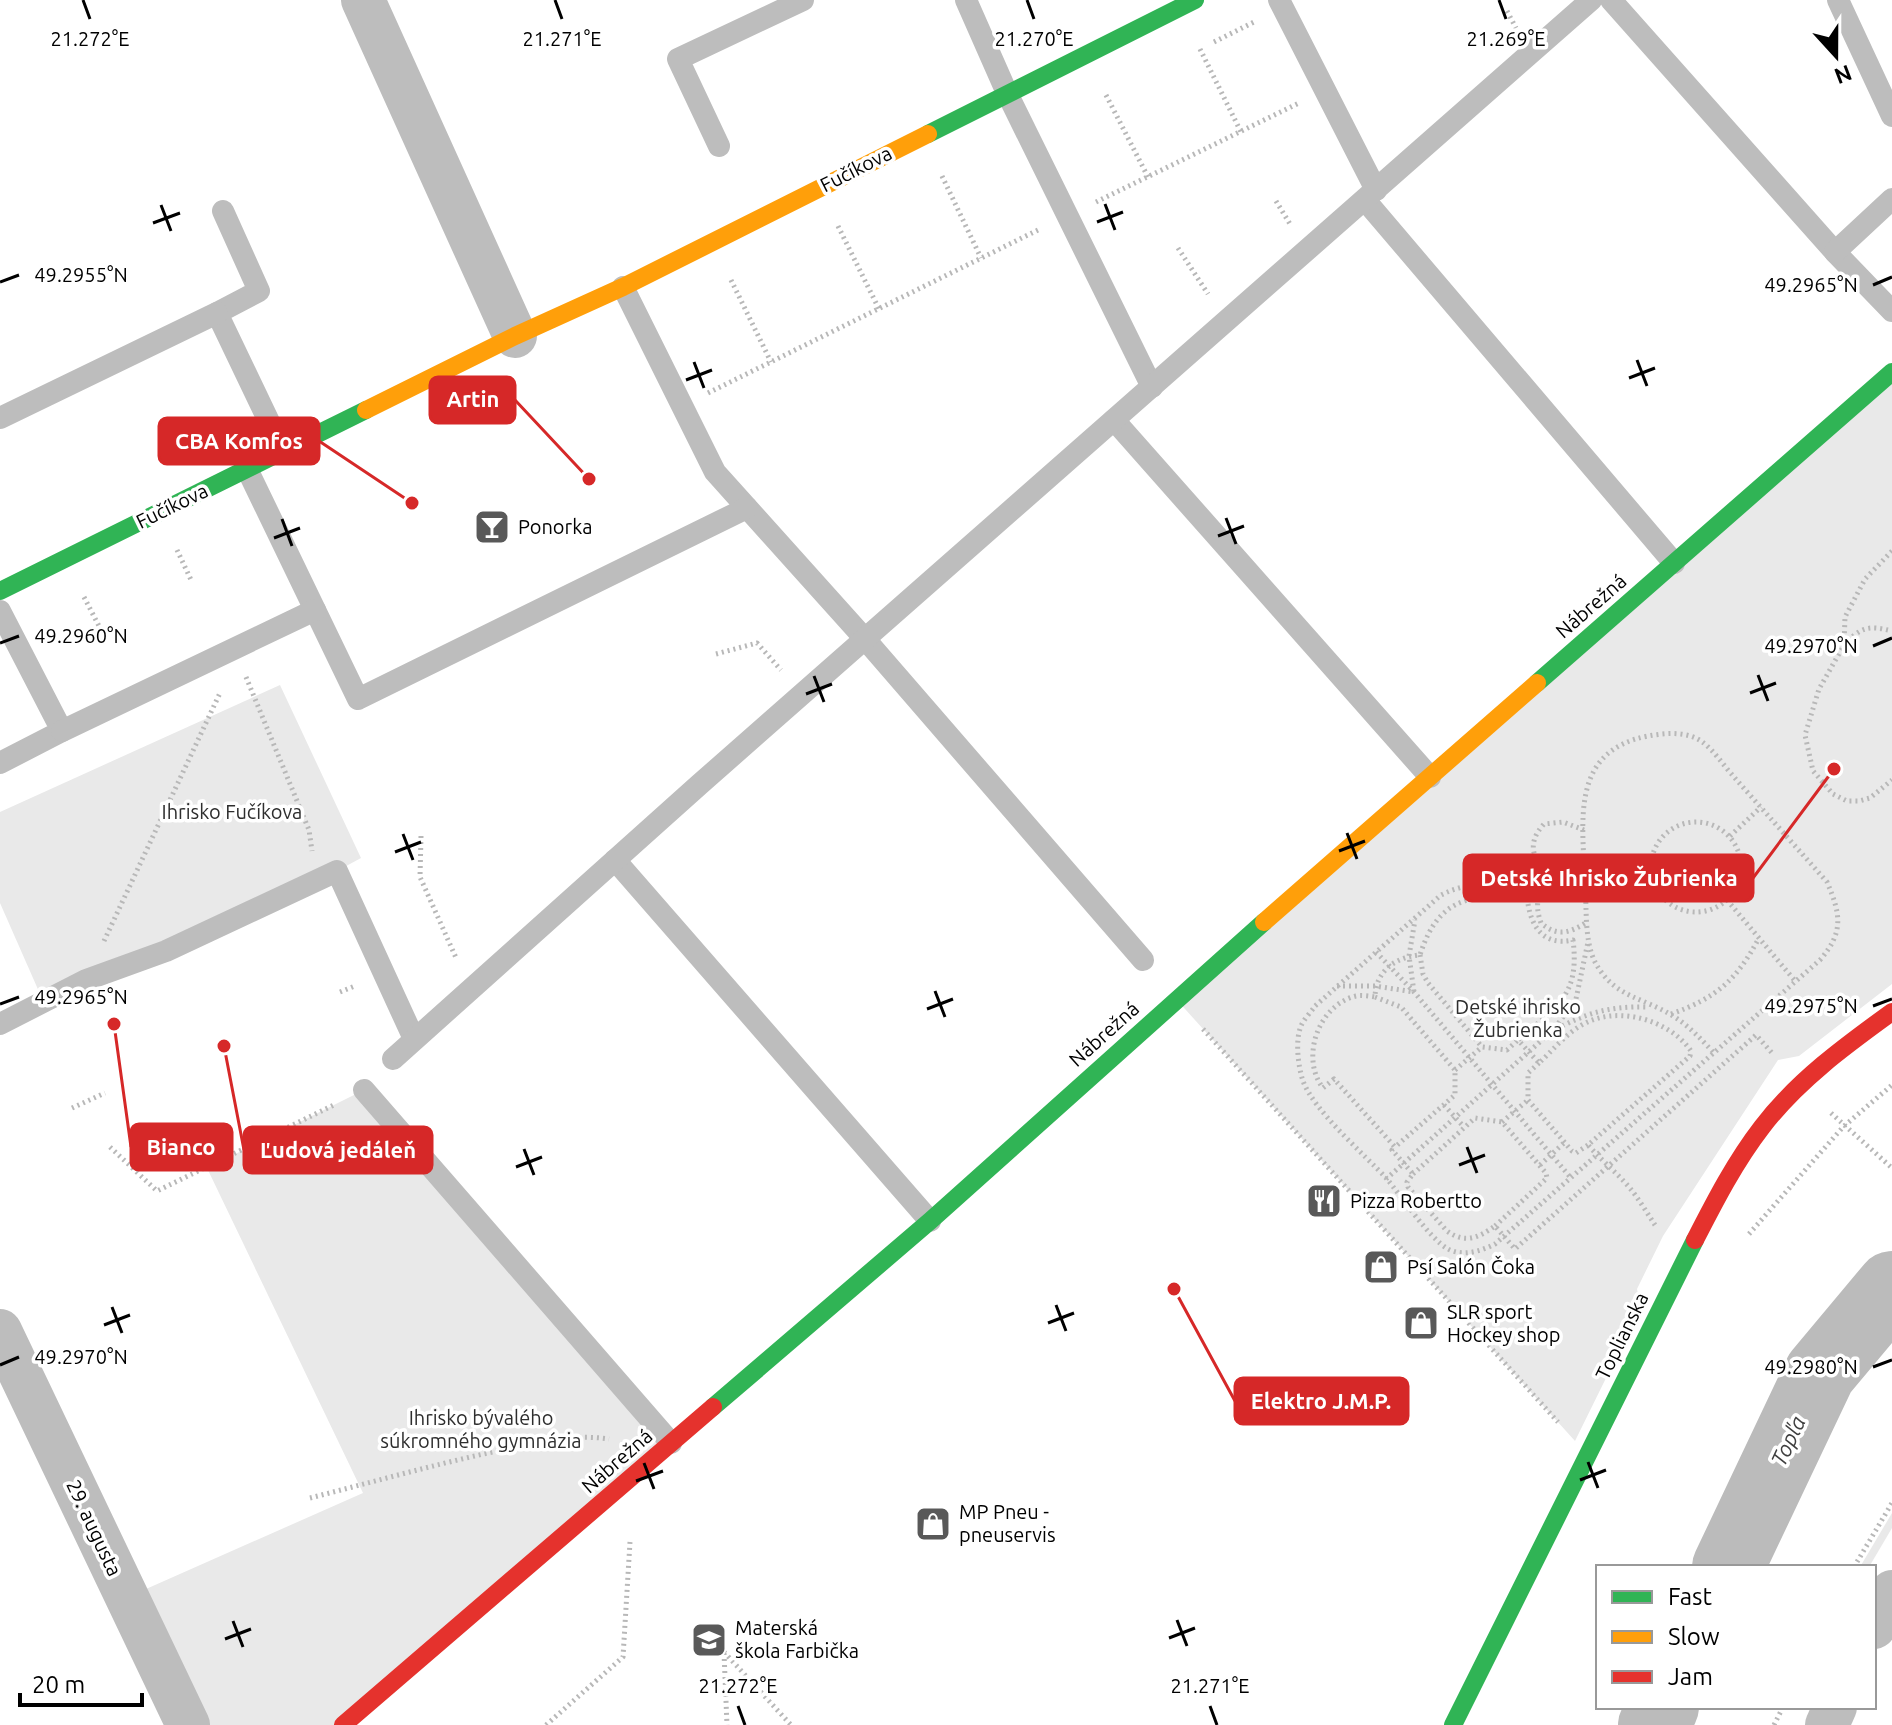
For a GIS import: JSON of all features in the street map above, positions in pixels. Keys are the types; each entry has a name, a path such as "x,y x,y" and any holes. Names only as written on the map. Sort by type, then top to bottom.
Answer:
{"street":[{"path":"363,0 515,336"},
{"name":"Fučíkova","path":"6,588 515,336 623,287 1195,0"},
{"name":"Nábrežná","path":"343,1725 930,1221 1176,999 1892,372"},
{"name":"Toplianska","path":"1453,1725 1670,1287 1727,1179 1763,1126 1802,1083 1892,1012"},
{"name":"29. augusta","path":"0,1331 15,1398 188,1725"},
{"path":"1876,1623 1892,1592"}],"lane":[{"path":"719,146 678,59 803,0"},
{"path":"966,0 1007,93 1152,387"},
{"path":"1279,0 1325,91 1371,195 1674,563"},
{"path":"393,1059 1591,0"},
{"path":"1611,0 1835,252 1892,311"},
{"path":"1838,0 1892,116"},
{"path":"1835,252 1892,199"},
{"path":"0,418 259,291 223,211"},
{"path":"623,287 715,472 865,639 1143,960"},
{"path":"217,313 283,451"},
{"path":"1114,420 1430,777"},
{"path":"247,469 358,699 747,508"},
{"path":"0,562 6,588"},
{"path":"0,763 315,610"},
{"path":"0,611 62,731"},
{"path":"615,860 930,1221"},
{"path":"2,1016 86,980 166,951 337,871 414,1039"},
{"path":"364,1090 671,1443"}],"path":[{"path":"1200,49 1241,132"},
{"path":"682,406 1325,91"},
{"path":"1106,95 1148,177"},
{"path":"942,176 981,258"},
{"path":"838,226 879,309"},
{"path":"1178,248 1226,322"},
{"path":"731,279 771,362"},
{"path":"175,545 192,582"},
{"path":"1844,645 1845,617 1865,579 1892,551"},
{"path":"82,591 100,628"},
{"path":"1892,631 1875,627 1857,631 1844,645 1819,689 1805,735 1813,771 1833,794 1847,801 1870,798 1892,780"},
{"path":"716,654 757,643 802,695"},
{"path":"242,644 244,672 309,830 316,881"},
{"path":"86,980 242,644"},
{"path":"1651,869 1585,875 1550,878 1462,885 1441,895 1315,1006 1300,1027 1298,1058 1303,1082 1314,1100 1437,1240 1449,1249 1466,1253 1481,1251 1504,1236 1597,1156 1820,960 1835,942 1838,908 1827,882 1700,740 1669,732 1615,747 1599,762 1589,778 1583,797 1585,875 1588,938 1593,959 1606,980 1627,996 1671,1014 1693,1030 1714,1053"},
{"path":"1729,836 1761,807"},
{"path":"1550,878 1537,863 1534,853 1537,832 1544,824 1554,821 1584,830"},
{"path":"1702,822 1717,827 1729,836 1738,848 1741,877 1736,890 1727,900 1703,912 1678,909 1667,902 1659,892 1651,869 1653,853 1661,840 1672,829 1687,823 1702,822"},
{"path":"421,836 420,877 470,989"},
{"path":"1550,878 1538,893 1541,923 1553,932 1563,933 1571,932 1587,922"},
{"path":"1527,895 1531,922 1539,933 1551,940 1573,940 1575,975 1568,992 1518,1040 1507,1050 1482,1047 1423,974 1420,955 1433,924 1453,904 1486,897 1527,895"},
{"path":"1727,900 1796,982"},
{"path":"1414,992 1409,956 1415,918"},
{"path":"1551,1032 1576,999 1588,938"},
{"path":"1671,1014 1698,1005 1727,985 1744,965 1759,938"},
{"path":"1376,952 1414,992 1571,1178"},
{"path":"1375,997 1375,986 1383,972 1402,957 1420,955"},
{"path":"1336,986 1375,986 1414,992"},
{"path":"1395,1147 1334,1079 1323,1088 1316,1077 1315,1036 1329,1012 1357,995 1375,997 1401,1007 1455,1070 1455,1095 1392,1150 1413,1174"},
{"path":"1386,1179 1551,1032 1579,1016 1602,1009 1654,1007"},
{"path":"1613,1016 1656,1022 1690,1047 1690,1056 1576,1153 1528,1100 1528,1073 1581,1025 1613,1016"},
{"path":"1194,1020 1565,1429"},
{"path":"1495,1226 1515,1249 1756,1035 1779,1060"},
{"path":"1518,1040 1539,1063"},
{"path":"1455,1070 1482,1047"},
{"path":"1746,1237 1843,1127 1892,1085"},
{"path":"110,1147 157,1191 364,1090"},
{"path":"72,1108 105,1093"},
{"path":"1502,1122 1528,1100"},
{"path":"1444,1105 1464,1127"},
{"path":"1475,1118 1502,1122 1546,1173 1545,1182 1495,1226 1471,1239 1455,1237 1447,1231 1408,1187 1408,1178 1464,1127 1475,1118"},
{"path":"1843,1127 1892,1168"},
{"path":"1540,1165 1565,1142"},
{"path":"1588,1145 1630,1188 1663,1236"},
{"path":"310,1498 536,1442 589,1436 616,1440"},
{"path":"1855,1565 1892,1503"},
{"path":"546,1725 623,1657 630,1542"},
{"path":"727,1725 724,1652 791,1725"}],"green space":[{"name":"Detské ihrisko Žubrienka","path":"1892,372 1892,984 1799,1056 1778,1060 1663,1236 1637,1289 1641,1307 1575,1441 1176,999"},
{"name":"Ihrisko Fučíkova","path":"280,685 361,858 44,1003 0,903 0,812"},
{"name":"Ihrisko bývalého súkromného gymnázia","path":"364,1090 671,1443 343,1725 188,1725 128,1597 363,1493 207,1168"},
{"path":"1892,1513 1892,1528 1870,1565 1861,1565"}],"waterway":[{"name":"Topľa","path":"1729,1565 1820,1373 1892,1287"},
{"name":"Topľa","path":"1654,1725 1662,1709"}],"traffic: fast":[{"path":"928,134 1195,0"},
{"path":"1537,683 1892,372"},
{"path":"0,591 366,410"},
{"path":"713,1407 930,1221 1264,922"},
{"path":"1453,1725 1695,1240"}],"traffic: slow":[{"path":"366,410 515,336 623,287 928,134"},
{"path":"1264,922 1537,683"}],"traffic: jam":[{"path":"1695,1240 1734,1168 1776,1110 1822,1065 1892,1012"},
{"path":"343,1725 713,1407"}],"place":[{"name":"Artin","path":"589,479"},
{"name":"CBA Komfos","path":"412,503"},
{"name":"Ponorka","path":"492,527"},
{"name":"Detské Ihrisko Žubrienka","path":"1834,769"},
{"name":"Bianco","path":"114,1024"},
{"name":"Ľudová jedáleň","path":"224,1046"},
{"name":"Pizza Robertto","path":"1324,1201"},
{"name":"Psí Salón Čoka","path":"1381,1267"},
{"name":"Elektro J.M.P.","path":"1174,1289"},
{"name":"SLR sport Hockey shop","path":"1421,1323"},
{"name":"MP Pneu - pneuservis","path":"933,1524"},
{"name":"Materská škola Farbička","path":"709,1640"}]}
